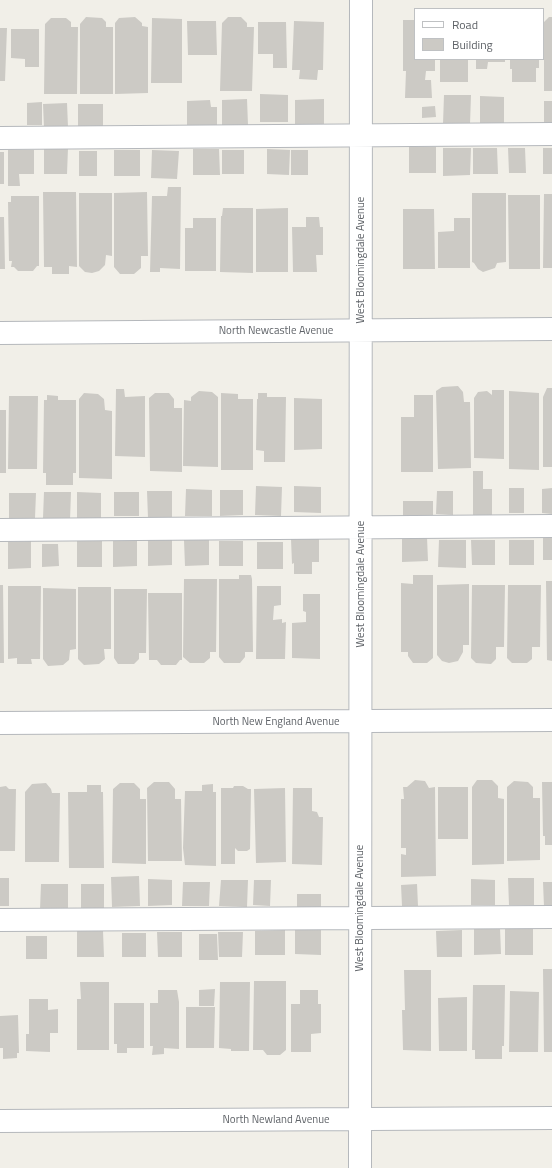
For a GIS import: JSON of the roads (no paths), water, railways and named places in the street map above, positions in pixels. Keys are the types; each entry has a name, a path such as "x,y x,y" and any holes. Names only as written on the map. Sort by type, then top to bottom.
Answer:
{"street":[{"name":"West Bloomingdale Avenue","path":"360,1168 361,0"},
{"path":"0,138 361,134 552,134"},
{"name":"North Newcastle Avenue","path":"0,333 552,330"},
{"path":"0,530 552,526"},
{"name":"North New England Avenue","path":"0,723 552,720"},
{"path":"0,920 552,917"},
{"name":"North Newland Avenue","path":"0,1121 552,1118"}]}
